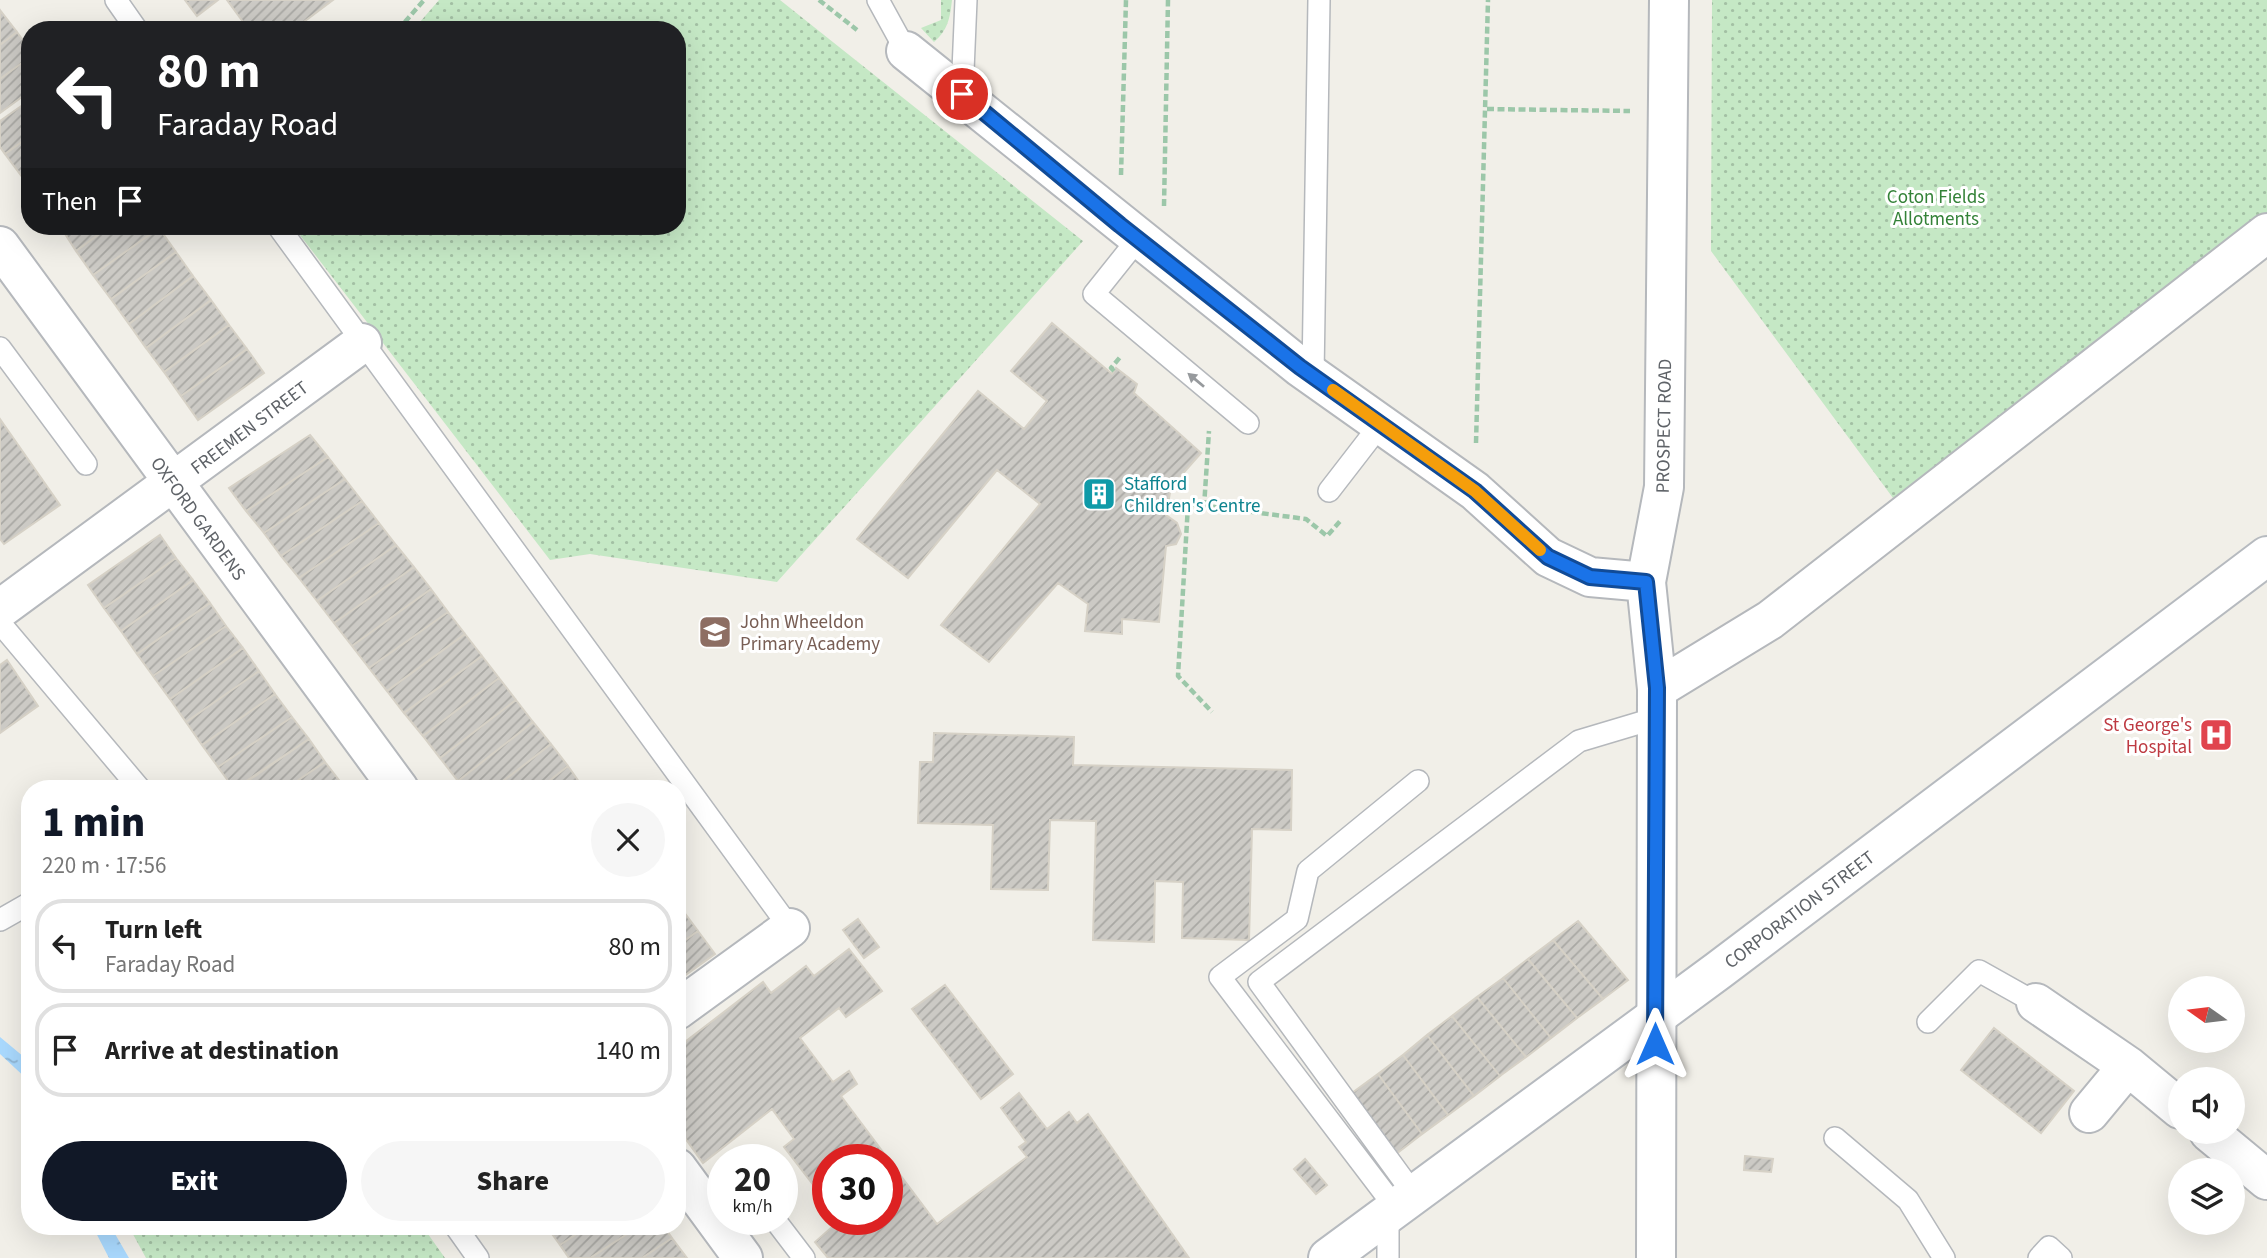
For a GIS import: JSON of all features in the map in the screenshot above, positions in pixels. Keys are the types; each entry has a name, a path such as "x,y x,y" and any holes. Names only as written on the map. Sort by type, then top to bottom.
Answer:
{"street":[{"name":"PROSPECT ROAD","path":"1656,1258 1657,703 1646,582 1664,487 1669,0"},
{"path":"906,51 1140,240 1313,375 1475,491 1548,557 1590,577 1646,582"},
{"path":"1657,703 1770,620 2267,233"},
{"name":"OXFORD GARDENS","path":"0,246 392,780"},
{"name":"FREEMEN STREET","path":"0,609 362,343"},
{"name":"CORPORATION STREET","path":"1328,1258 1655,1018 2267,556"},
{"path":"686,1003 790,928"},
{"path":"2036,1003 2128,1066 2168,1099"},
{"path":"2089,1113 2128,1066"},
{"path":"2223,1144 2267,1180"},
{"path":"686,1180 743,1258"}],"lane":[{"path":"116,0 131,21"},
{"path":"878,0 906,51"},
{"path":"962,94 966,0"},
{"path":"1313,375 1319,0"},
{"path":"284,235 682,780"},
{"path":"1140,240 1094,294 1248,423"},
{"path":"0,348 86,464"},
{"path":"1329,491 1380,425"},
{"path":"0,623 132,780"},
{"path":"1388,1258 1399,1205 1259,982 1579,741 1657,703"},
{"path":"1399,1205 1220,977 1297,919 1308,871 1418,781"},
{"path":"686,786 790,928"},
{"path":"0,920 21,908"},
{"path":"1928,1022 1979,971 2036,1003"},
{"path":"1835,1138 1908,1200 1944,1258"},
{"path":"462,1235 478,1258"},
{"path":"786,1235 804,1258"},
{"path":"2039,1258 2049,1247 2061,1258"}],"path":[{"path":"406,21 424,0"},
{"path":"1126,0 1140,240"},
{"path":"1140,240 1168,0"},
{"path":"1475,491 1488,0"},
{"path":"1487,109 1666,111"},
{"path":"1188,505 1178,676 1212,712"}],"green space":[{"path":"439,0 780,0 1083,241 777,582 590,554 550,560 300,235 686,235 686,21 421,21"},
{"path":"941,0 952,0 945,28 934,42 921,28 941,20"},
{"name":"Coton Fields Allotments","path":"1712,0 2267,0 2267,216 1893,498 1711,251"},
{"path":"133,1235 429,1235 445,1258 146,1258"}],"water":[{"path":"0,1037 21,1054 21,1074 0,1054"},
{"path":"97,1235 116,1235 129,1258 109,1258"}],"building":[{"path":"185,0 218,0 197,16"},
{"path":"227,0 333,0 305,21 242,21"},
{"path":"0,10 17,32 0,45"},
{"path":"17,32 21,38 21,64 0,79 0,45"},
{"path":"21,64 21,98 0,113 0,79"},
{"path":"21,106 21,142 5,154 0,147 0,121"},
{"path":"21,142 21,175 5,154"},
{"path":"66,235 98,235 76,251"},
{"path":"98,235 149,235 93,275 76,251"},
{"path":"149,235 164,235 176,252 111,299 93,275"},
{"path":"176,252 193,276 129,324 111,299"},
{"path":"193,276 211,300 146,348 129,324"},
{"path":"211,300 229,325 164,372 146,348"},
{"name":"Stafford Children's Centre","path":"1052,323 1112,374 1116,368 1137,384 1134,393 1201,453 1171,487 1166,515 1177,523 1181,534 1176,544 1166,546 1159,622 1122,619 1122,634 1085,631 1088,604 1058,583 989,662 941,625 1040,504 997,470 908,578 857,539 978,391 1024,429 1047,401 1011,371"},
{"path":"229,325 247,349 181,396 164,372"},
{"path":"247,349 264,373 198,420 181,396"},
{"path":"0,419 60,505 4,544 0,539"},
{"path":"310,435 328,457 246,511 229,488"},
{"path":"328,457 345,479 264,533 246,511"},
{"path":"345,479 362,501 281,556 264,533"},
{"path":"362,501 379,523 299,578 281,556"},
{"path":"379,523 396,545 317,601 299,578"},
{"path":"160,535 176,558 104,608 88,585"},
{"path":"396,545 414,567 334,623 317,601"},
{"path":"176,558 193,580 121,631 104,608"},
{"path":"414,567 431,589 352,646 334,623"},
{"path":"193,580 210,603 137,654 121,631"},
{"path":"431,589 448,612 369,668 352,646"},
{"path":"210,603 226,626 153,676 137,654"},
{"path":"448,612 465,634 387,691 369,668"},
{"path":"226,626 243,648 170,699 153,676"},
{"path":"465,634 482,656 404,713 387,691"},
{"path":"243,648 259,671 186,722 170,699"},
{"path":"482,656 499,678 423,736 404,713"},
{"path":"7,660 38,706 0,733 0,665"},
{"path":"259,671 275,694 202,745 186,722"},
{"path":"499,678 516,700 440,758 423,736"},
{"path":"275,694 292,717 218,767 202,745"},
{"path":"516,700 533,722 459,780 440,758"},
{"path":"292,717 309,739 248,780 227,780 218,767"},
{"path":"533,722 551,744 505,780 459,780"},
{"path":"934,733 1074,737 1073,765 1292,770 1291,830 1252,829 1249,940 1182,938 1183,882 1155,881 1154,942 1093,940 1096,821 1050,820 1048,890 991,889 993,825 918,823 920,762 933,762"},
{"path":"309,739 325,762 298,780 249,780"},
{"path":"551,744 568,766 550,780 505,780"},
{"path":"325,762 339,780 298,780"},
{"path":"568,766 578,780 550,780"},
{"path":"686,915 698,931 686,940"},
{"path":"858,919 879,947 864,958 843,930"},
{"path":"1578,921 1628,980 1603,999 1553,940"},
{"path":"698,931 715,954 686,975 686,940"},
{"path":"1553,940 1603,999 1577,1018 1528,959"},
{"path":"849,949 882,991 846,1017 839,1008 800,1038 833,1082 849,1071 857,1084 841,1096 877,1144 812,1144 812,1183 798,1165 798,1144 788,1144 794,1139 772,1109 727,1144 707,1144 707,1160 703,1163 686,1139 686,1041 763,982 771,993 806,966 814,976"},
{"path":"1528,959 1577,1018 1551,1038 1503,978"},
{"path":"1503,978 1551,1038 1526,1057 1477,997"},
{"path":"945,985 1013,1074 981,1099 912,1009"},
{"path":"1477,997 1526,1057 1500,1076 1452,1016"},
{"path":"1452,1016 1500,1076 1474,1096 1427,1035"},
{"path":"1994,1028 2074,1091 2041,1133 1961,1070"},
{"path":"1427,1035 1474,1096 1448,1115 1403,1055"},
{"path":"1403,1055 1448,1115 1422,1134 1378,1074"},
{"path":"1378,1074 1422,1134 1396,1154 1352,1093"},
{"path":"1019,1093 1047,1129 1069,1112 1077,1123 1088,1114 1189,1258 828,1258 815,1242 823,1235 903,1235 903,1179 937,1224 1027,1157 1019,1147 1026,1142 1001,1108"},
{"path":"1745,1156 1773,1159 1771,1172 1744,1170"},
{"path":"1305,1159 1327,1185 1316,1194 1294,1169"},
{"path":"553,1235 575,1235 560,1245"},
{"path":"575,1235 626,1235 590,1258 569,1258 560,1245"},
{"path":"626,1235 670,1235 672,1238 642,1258 590,1258"},
{"path":"672,1238 687,1258 642,1258"}],"slow traffic":[{"path":"1333,390 1401,441 1475,491 1540,550"}],"place":[{"name":"Stafford Children's Centre","path":"1099,494"},
{"name":"John Wheeldon Primary Academy","path":"715,632"},
{"name":"St George's Hospital","path":"2216,735"}],"route":[{"path":"962,94 1120,225 1300,367 1475,491 1548,557 1590,577 1646,582 1657,688 1655,1044"}]}
